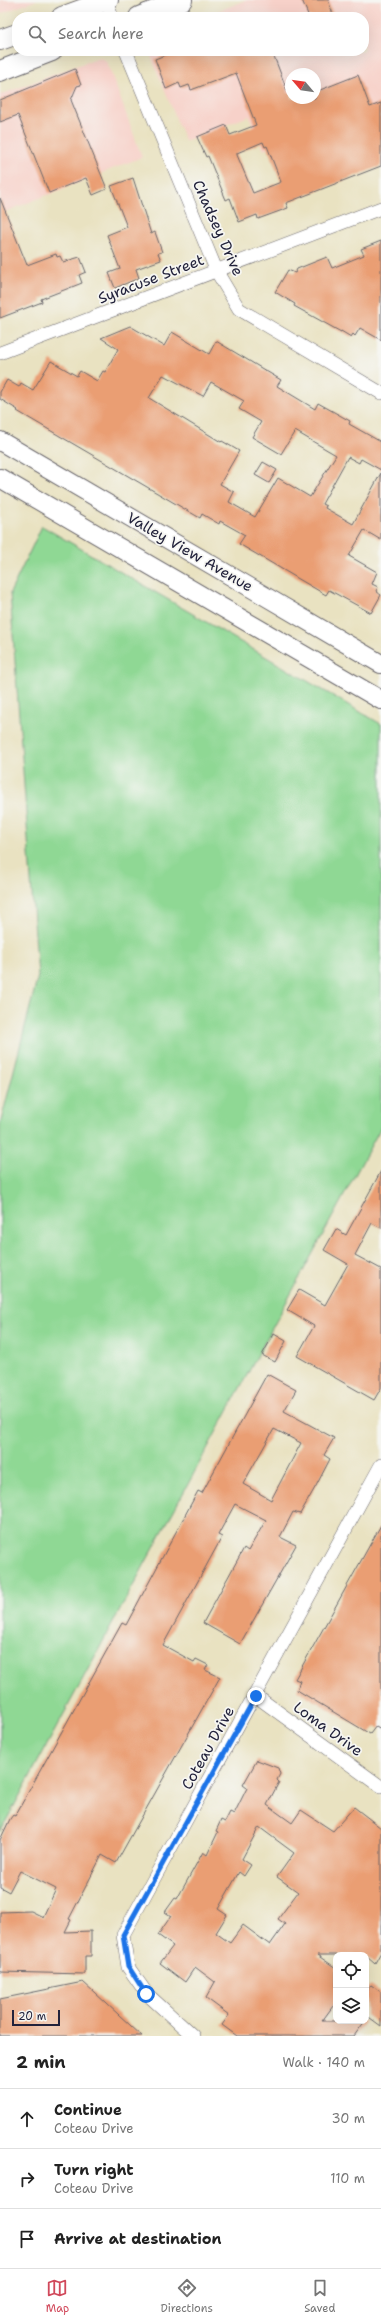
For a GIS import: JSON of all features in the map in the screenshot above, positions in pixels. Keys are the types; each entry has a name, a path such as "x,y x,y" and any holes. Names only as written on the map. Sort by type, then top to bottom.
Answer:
{"main road":[{"path":"152,12 182,0"},
{"path":"83,12 108,6"},
{"path":"0,40 12,36"},
{"path":"0,71 39,56"},
{"name":"Valley View Avenue","path":"0,440 381,664"},
{"name":"Valley View Avenue","path":"0,478 381,700"}],"street":[{"name":"Chadsey Drive","path":"128,56 216,272 239,309 381,393"},
{"name":"Syracuse Street","path":"0,353 381,208"},
{"name":"Coteau Drive","path":"193,2036 146,1994 128,1966 123,1935 256,1696 381,1465"},
{"name":"Loma Drive","path":"256,1696 381,1788"}],"shaded area":[{"path":"0,0 37,0 0,14"},
{"path":"246,0 381,0 381,103 264,150 249,116 185,141 151,56 369,56 369,12 216,12"},
{"path":"100,57 107,62 142,157 0,214 0,95"}],"green space":[{"path":"42,526 381,724 381,1127 0,1832 0,1125 38,976 10,593"}],"building":[{"path":"302,0 328,0 332,12 307,12"},
{"path":"162,56 274,56 285,85 285,104 321,104 321,90 358,75 370,107 381,103 381,166 286,203 288,208 258,219 257,215 239,222 230,198 226,200 208,156 206,157 197,137 226,125 230,135 256,125 236,73 191,90 189,85 181,88 179,83 166,89 155,59","holes":["263,142 265,147 267,146 281,182 253,193 237,153"]},
{"path":"75,69 81,85 77,86 71,100 107,189 93,195 86,178 49,193 18,115 0,122 0,100"},
{"path":"133,178 151,234 155,232 162,252 158,253 161,260 136,269 139,278 115,288 109,273 120,269 107,235 127,227 111,186"},
{"path":"0,198 27,265 56,254 57,257 60,256 63,262 80,257 86,272 79,275 82,283 41,299 42,302 0,318"},
{"path":"381,241 381,340 360,328 355,336 353,334 351,337 294,306 295,304 275,292 288,270 295,273 297,269 327,257 332,268 364,255 361,249"},
{"path":"130,326 164,346 172,332 209,354 216,341 281,380 277,386 315,409 318,403 350,421 349,424 381,442 381,470 361,459 359,463 348,457 322,504 326,506 325,508 353,524 381,473 381,540 364,530 349,556 377,572 372,584 378,587 376,591 381,595 371,613 329,590 326,595 239,544 245,535 220,521 219,524 202,514 200,518 17,411 18,410 0,399 0,392 7,380 19,387 21,383 33,390 51,361 77,376 80,371 97,381 103,371 105,372 118,349 101,338","holes":["163,375 203,396 211,382 244,401 239,409 261,422 252,437 281,454 295,431 336,455 310,497 278,478 255,517 229,502 234,492 220,484 239,451 222,441 221,442 149,398"]},
{"path":"263,462 277,470 269,483 255,475"},
{"path":"381,1171 381,1228 372,1223 355,1255 381,1269 381,1388 374,1400 297,1356 314,1326 287,1310 299,1290 325,1305 348,1264 324,1250 336,1229 346,1235"},
{"path":"274,1334 286,1341 275,1362 262,1355"},
{"path":"267,1374 296,1390 284,1411 334,1438 324,1455 330,1459 316,1486 300,1514 293,1512 280,1537 296,1545 240,1644 203,1623 244,1548 248,1551 266,1520 235,1504 218,1535 222,1537 163,1645 194,1662 196,1659 208,1665 205,1670 220,1677 116,1863 102,1855 69,1919 71,1920 65,1932 91,1931 91,1956 85,1956 85,1974 0,1972 0,1912 31,1911 43,1917 56,1889 20,1871 9,1892 0,1887 0,1840 10,1819 13,1815 15,1816 122,1623 126,1625 198,1491 202,1493","holes":["274,1429 301,1443 271,1500 243,1484"]},
{"path":"381,1525 381,1729 376,1726 370,1734 297,1690 300,1681 295,1679"},
{"path":"257,1760 278,1768 280,1774 277,1780 279,1782 267,1805 292,1823 301,1810 333,1831 354,1807 381,1828 381,1952 375,1963 369,1958 369,1952 333,1952 333,1955 317,1955 333,1966 333,2006 322,2021 333,2021 333,2024 363,2024 354,2036 237,2036 222,2025 229,2015 206,1998 215,1982 195,1967 185,1982 160,1963 173,1946 158,1935 171,1916 165,1912 175,1898 177,1899 203,1852 207,1855 218,1832 216,1831 221,1820 225,1822 230,1812 234,1814 247,1788 243,1785","holes":["259,1827 294,1853 277,1877 298,1892 278,1919 285,1924 270,1945 243,1925 230,1943 216,1933 227,1915 218,1909 239,1872 244,1876 251,1865 242,1859"]},
{"path":"83,1982 142,2036 0,2036 0,1999"},
{"path":"371,1985 381,1992 381,2026 369,2017 369,1987"}],"route":[{"path":"146,1994 128,1966 123,1935 256,1696"}]}
